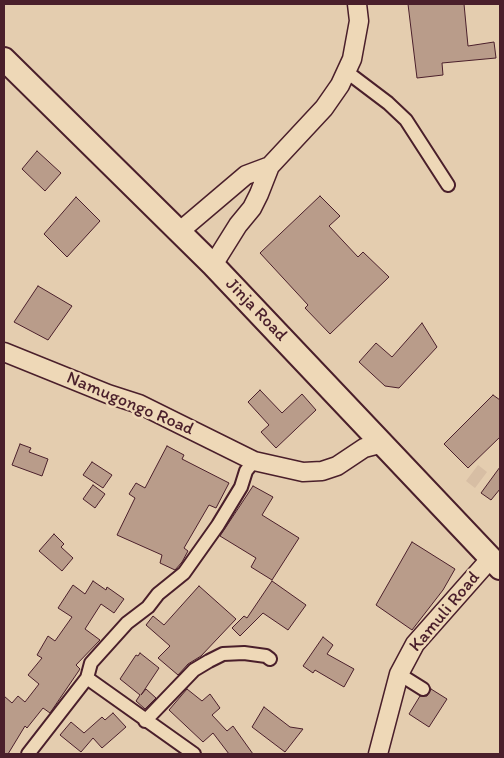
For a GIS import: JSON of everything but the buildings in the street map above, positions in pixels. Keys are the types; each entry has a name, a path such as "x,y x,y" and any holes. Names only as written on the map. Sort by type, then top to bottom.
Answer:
{"highway":[{"name":"Jinja Road","path":"5,60 213,265 496,563"}],"street":[{"path":"213,265 238,225 252,208 260,194 270,166 324,108 347,72 356,45 359,21 357,4"},
{"path":"347,72 388,103 406,120 448,185"},
{"path":"180,232 246,175 270,166"},
{"name":"Namugongo Road","path":"4,352 148,408 254,460 302,472 322,471 338,466 364,448 382,443"},
{"path":"28,754 87,678 91,663 126,623 148,608 158,594 184,573 198,549 218,525 241,487 246,471 254,460"},
{"name":"Kamuli Road","path":"378,754 399,674 415,644 496,563"},
{"path":"146,721 194,670 208,661 223,654 266,656 270,659"},
{"path":"399,674 423,689"},
{"path":"87,678 194,754"}],"shaded area":[{"path":"478,465 487,472 475,488 466,481"}]}
